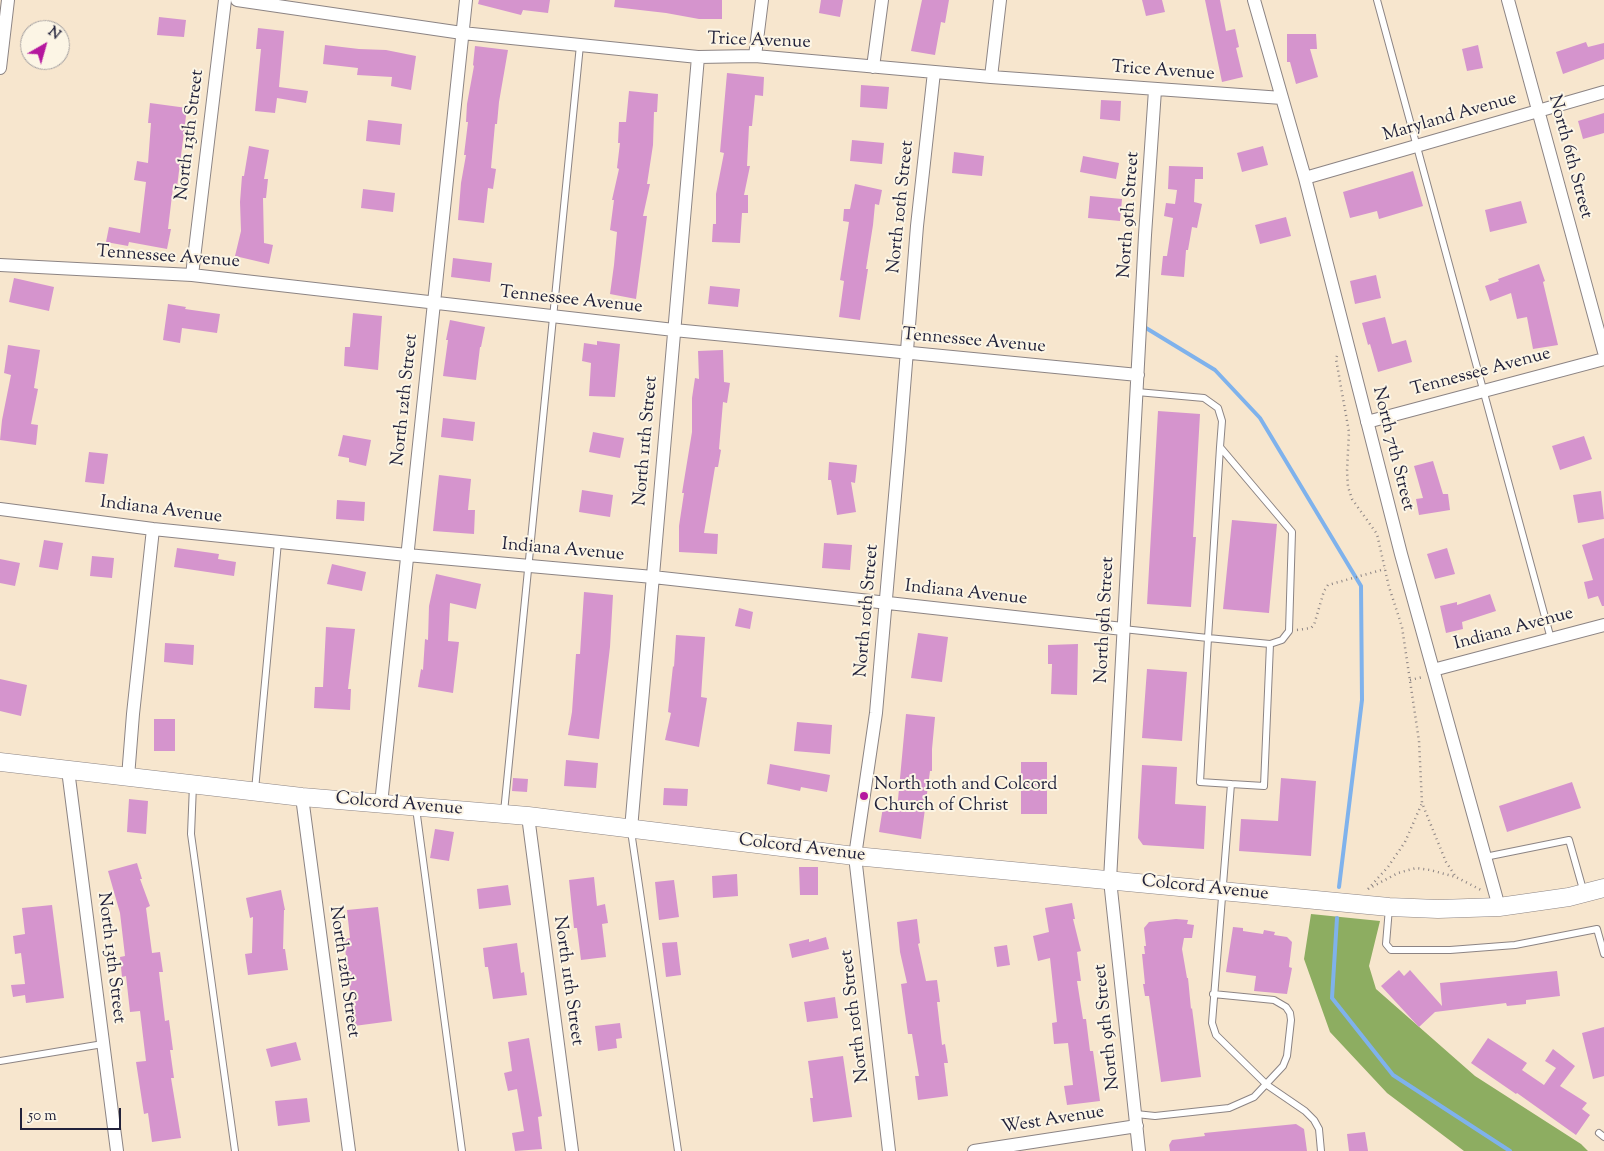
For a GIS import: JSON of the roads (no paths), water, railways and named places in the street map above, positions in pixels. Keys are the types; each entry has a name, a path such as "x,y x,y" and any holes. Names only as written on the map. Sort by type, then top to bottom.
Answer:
{"street":[{"path":"0,68 8,0"},
{"name":"North 13th Street","path":"192,275 225,0"},
{"name":"Trice Avenue","path":"237,0 462,33 698,57 755,56 991,77 1282,98"},
{"name":"North 12th Street","path":"381,804 466,0"},
{"path":"755,56 762,0"},
{"path":"873,66 882,0"},
{"path":"991,77 1000,0"},
{"name":"North 7th Street","path":"1254,0 1305,178 1367,422 1499,907"},
{"name":"North 6th Street","path":"1508,0 1604,352"},
{"name":"North 11th Street","path":"631,829 698,57"},
{"name":"North 10th Street","path":"889,1151 855,856 876,713 917,226 934,72"},
{"name":"North 9th Street","path":"1139,1151 1110,880 1155,90"},
{"name":"Maryland Avenue","path":"1305,178 1604,92"},
{"name":"Tennessee Avenue","path":"0,265 192,275 674,330 1138,375"},
{"name":"Tennessee Avenue","path":"1367,422 1604,359"},
{"name":"Indiana Avenue","path":"0,509 154,529 407,555 653,577 1123,629"},
{"path":"128,777 133,714 154,529"},
{"name":"Indiana Avenue","path":"1433,670 1604,625"},
{"name":"Colcord Avenue","path":"0,762 302,797 528,816 855,856 1389,907 1438,909 1499,907 1569,897 1604,888"},
{"name":"North 13th Street","path":"68,770 117,1151"},
{"name":"North 12th Street","path":"302,797 349,1151"},
{"name":"North 11th Street","path":"528,816 572,1151"},
{"name":"West Avenue","path":"974,1151 1136,1120"}],"lane":[{"path":"1377,0 1415,146 1551,639"},
{"path":"504,814 580,45"},
{"path":"1137,392 1204,398 1218,408 1222,421 1200,782 1264,786 1270,644"},
{"path":"1123,629 1270,644 1282,640 1289,631 1292,532 1220,447"},
{"path":"255,791 278,542"},
{"path":"193,784 192,834 236,1151"},
{"path":"1231,784 1212,1023 1216,1035 1267,1085 1305,1111 1314,1120 1319,1129 1321,1151"},
{"path":"416,807 462,1151"},
{"path":"631,829 678,1151"},
{"path":"1485,857 1569,840 1584,894"},
{"path":"1389,907 1386,944 1391,950 1450,950 1515,945 1597,929 1604,954"},
{"path":"1136,1120 1155,1116 1229,1108 1254,1097 1283,1066 1287,1056 1291,1020 1290,1013 1286,1007 1274,1000 1213,994"},
{"path":"0,1061 103,1044"}],"waterway":[{"path":"1146,328 1215,370 1260,418 1361,586 1362,700 1339,887"},
{"path":"1337,918 1332,998 1393,1075 1510,1151"}],"place":[{"name":"North 10th and Colcord Church of Christ","path":"864,796"}]}
